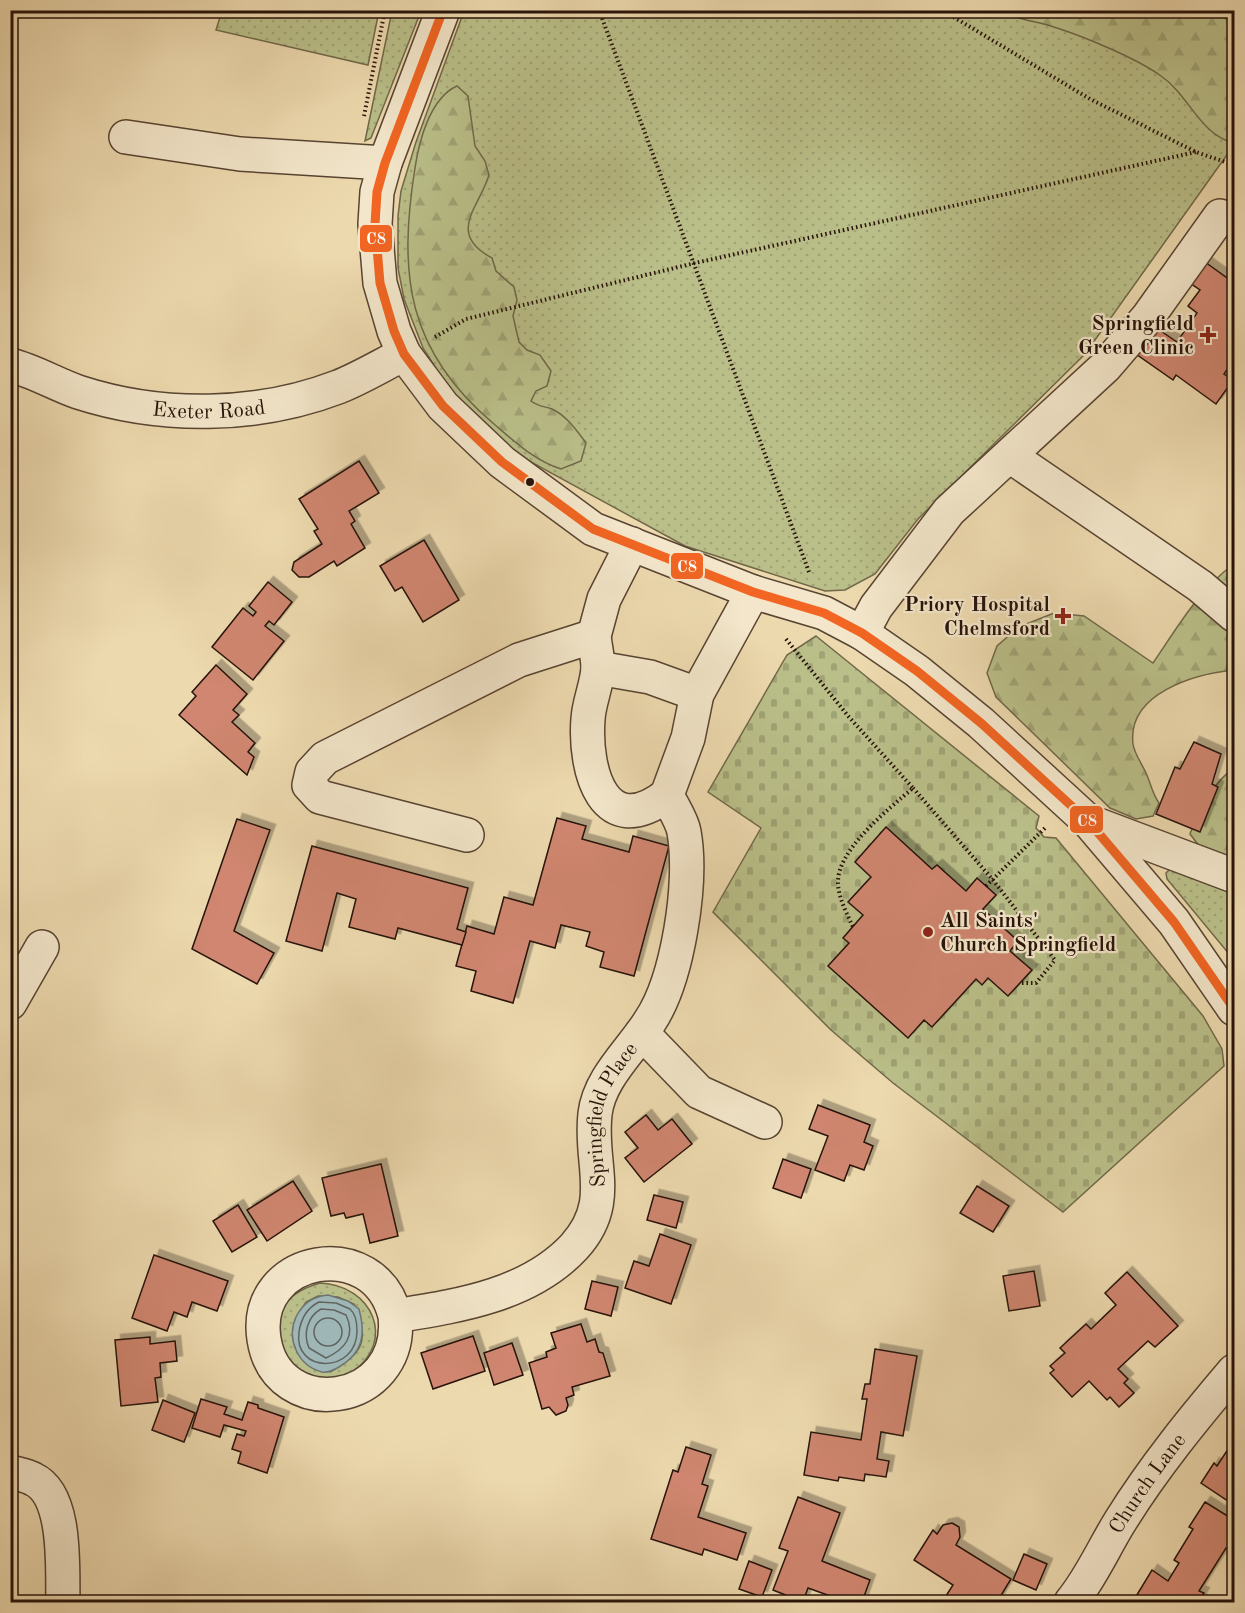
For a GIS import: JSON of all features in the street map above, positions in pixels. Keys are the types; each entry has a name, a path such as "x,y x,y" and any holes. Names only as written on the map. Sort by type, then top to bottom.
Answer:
{"street":[{"path":"443,10 369,162 376,203 377,256 386,308 404,354 443,406 502,462 593,529 753,592 824,613 862,633 917,671 981,723 1078,813 1174,922 1234,1010"},
{"path":"126,137 240,154 369,162"},
{"path":"862,633 876,607 932,531 950,511 1126,344 1220,216"},
{"name":"Exeter Road","path":"10,364 77,391 130,405 167,410 206,411 255,406 316,394 340,386 404,354"},
{"path":"1010,456 1200,586 1234,615"},
{"path":"632,544 604,599 588,719 590,761 598,790 617,809 633,812 649,809 667,795 688,738 698,694 753,592"},
{"path":"467,835 320,797 309,785 312,772 325,758 519,660 596,652 650,677 698,694"},
{"name":"Springfield Place","path":"395,1316 494,1296 537,1275 574,1247 595,1216 599,1194 595,1113 609,1078 652,1020 667,985 679,944 686,874 684,830 667,795"},
{"path":"1078,813 1234,876"},
{"path":"10,1003 42,947"},
{"path":"642,1033 699,1092 765,1122"},
{"path":"328,1262 349,1265 368,1274 383,1288 395,1316 394,1347 386,1365 372,1381 353,1391 332,1396 317,1394 291,1383 274,1365 264,1340 266,1310 280,1284 306,1266 328,1262"},
{"name":"Church Lane","path":"1071,1602 1121,1520 1193,1418 1234,1371"},
{"path":"10,1472 35,1479 50,1497 61,1529 63,1602"}],"path":[{"path":"369,162 385,10"},
{"path":"599,10 824,613"},
{"path":"942,10 1090,99 1196,152 1234,165"},
{"path":"404,354 466,319 694,263 1196,152"},
{"path":"783,634 849,717 993,880 1055,960 1036,983 1020,983"},
{"path":"853,927 843,905 838,883 843,859 879,818 913,788"},
{"path":"986,886 1078,813"}],"green space":[{"path":"222,10 379,11 368,65 216,30"},
{"path":"392,11 421,11 371,138 365,141"},
{"path":"464,11 1053,11 1234,102 1234,145 1085,354 918,519 875,574 845,590 825,591 685,546 518,455 453,395 423,348 404,299 398,268 398,216 401,191 416,142"},
{"path":"999,11 1211,11 1234,23 1234,143 1212,132 1171,84 1151,69 1069,32"},
{"path":"457,86 468,96 475,146 485,161 489,175 470,219 468,229 471,239 478,249 492,258 496,271 514,287 517,300 513,316 519,342 527,350 540,355 551,371 547,386 536,391 531,401 552,409 562,416 586,443 581,461 561,469 526,450 465,396 443,368 426,339 416,309 410,277 408,243 417,157 427,121 433,110 448,92"},
{"path":"1234,564 1234,670 1201,676 1167,689 1152,699 1141,711 1134,726 1133,744 1159,803 1153,816 1136,819 1110,808 996,697 987,673 997,646 1019,627 1054,613 1084,616 1153,663 1199,597"},
{"path":"816,636 1039,816 1036,828 1044,837 1056,838 1203,1016 1222,1049 1224,1066 1063,1212 893,1083 831,1030 713,912 761,828 708,792 787,655"},
{"path":"1234,768 1234,860 1200,847 1190,834 1208,798 1220,781"},
{"path":"1171,868 1234,888 1234,960 1167,879 1166,873"},
{"path":"320,1283 338,1286 353,1293 365,1304 373,1317 376,1331 373,1346 365,1360 337,1382 308,1380 277,1346 285,1305 290,1298 307,1287","holes":["318,1296 338,1297 354,1304 362,1327 362,1336 357,1352 330,1372 296,1318 306,1302"]}],"water":[{"path":"328,1295 348,1301 359,1309 362,1335 358,1349 347,1362 331,1371 322,1372 306,1364 301,1358 296,1350 292,1334 296,1317 302,1308 313,1299"}],"building":[{"name":"Springfield Green Clinic","path":"1205,262 1234,283 1234,359 1224,374 1233,380 1216,404 1176,375 1173,380 1136,354 1155,327 1177,342 1197,313 1188,306 1200,290 1190,283"},
{"path":"359,461 379,493 349,511 355,521 351,524 365,548 337,566 334,561 309,577 299,577 292,570 294,562 322,544 314,531 318,529 299,499"},
{"path":"424,540 459,600 423,622 402,587 395,591 380,566"},
{"path":"268,582 292,602 274,625 269,621 265,626 284,641 253,680 212,647 243,608 253,616 256,612 249,606"},
{"path":"216,665 247,694 233,710 239,715 232,722 255,743 248,752 254,757 247,775 179,715 196,696 192,692"},
{"path":"1194,742 1221,754 1212,784 1218,787 1200,832 1156,814 1175,767 1180,769"},
{"path":"557,818 586,826 582,839 629,852 633,836 669,846 634,976 600,967 604,952 586,946 590,932 561,925 555,948 530,941 513,1003 471,991 476,971 456,966 467,926 494,934 504,897 533,905"},
{"path":"237,819 270,830 234,931 274,953 257,984 192,949"},
{"name":"All Saints' Church Springfield","path":"886,827 932,869 937,865 966,891 977,878 996,895 983,909 1018,941 1010,951 1032,970 1008,996 988,978 982,985 976,979 932,1027 924,1020 908,1038 828,966 849,943 843,938 863,915 848,902 871,877 855,862"},
{"path":"312,846 468,888 457,929 466,932 462,945 398,928 395,939 349,927 356,899 337,893 322,951 286,941"},
{"path":"818,1105 870,1125 864,1142 873,1146 864,1170 850,1165 844,1181 815,1170 828,1136 809,1129"},
{"path":"646,1115 658,1130 672,1119 692,1144 644,1182 625,1158 638,1148 625,1132"},
{"path":"783,1159 811,1169 801,1198 773,1188"},
{"path":"381,1164 398,1236 370,1243 363,1214 346,1218 344,1213 331,1216 322,1178"},
{"path":"293,1181 312,1211 267,1241 247,1210"},
{"path":"977,1186 1009,1206 993,1232 960,1213"},
{"path":"654,1195 683,1202 676,1228 647,1220"},
{"path":"238,1205 257,1237 232,1252 213,1221"},
{"path":"660,1234 691,1245 671,1304 625,1288 634,1261 649,1266"},
{"path":"154,1255 228,1281 217,1311 192,1302 187,1317 174,1312 167,1331 132,1318"},
{"path":"1034,1271 1040,1306 1009,1311 1003,1276"},
{"path":"1127,1272 1178,1326 1155,1347 1148,1341 1118,1369 1128,1379 1124,1383 1134,1393 1119,1407 1110,1397 1107,1400 1089,1381 1072,1397 1050,1373 1054,1370 1050,1366 1065,1353 1060,1348 1086,1324 1091,1329 1116,1305 1105,1293"},
{"path":"592,1281 618,1287 611,1316 585,1309"},
{"path":"581,1324 587,1342 595,1339 599,1352 603,1353 610,1376 572,1387 574,1395 566,1398 568,1405 566,1411 556,1415 549,1407 542,1409 529,1363 547,1357 546,1352 556,1348 551,1333"},
{"path":"473,1336 485,1371 433,1389 421,1353"},
{"path":"150,1337 150,1344 175,1341 177,1361 160,1363 161,1377 155,1378 158,1402 121,1406 115,1340"},
{"path":"512,1343 523,1375 494,1385 484,1353"},
{"path":"875,1349 917,1356 903,1436 881,1432 877,1459 889,1461 886,1477 865,1474 864,1481 839,1477 838,1481 804,1475 811,1432 861,1440 867,1399 862,1399 865,1384 870,1384"},
{"path":"201,1399 227,1407 224,1414 242,1420 248,1402 284,1417 267,1473 238,1463 241,1452 232,1449 237,1434 244,1436 246,1431 224,1425 220,1437 192,1428"},
{"path":"163,1400 195,1413 184,1442 152,1430"},
{"path":"1234,1440 1234,1505 1201,1483 1214,1463 1217,1466"},
{"path":"686,1447 711,1455 702,1484 708,1486 698,1517 746,1533 737,1560 704,1549 702,1555 651,1539 673,1470 678,1472"},
{"path":"798,1497 840,1513 822,1561 870,1580 862,1602 831,1602 833,1597 808,1588 803,1602 773,1590 788,1551 779,1548"},
{"path":"1205,1502 1234,1520 1234,1543 1230,1550 1226,1548 1199,1591 1204,1593 1200,1599 1205,1602 1142,1602 1135,1598 1152,1570 1168,1581 1179,1563 1174,1560 1193,1529 1189,1527"},
{"path":"952,1523 959,1527 960,1537 956,1545 1011,1579 997,1602 942,1602 953,1585 914,1560 933,1530 937,1534 943,1525"},
{"path":"1024,1554 1047,1564 1036,1590 1013,1580"},
{"path":"749,1561 772,1570 762,1597 739,1589"}],"transit line":[{"name":"C8","path":"443,10 385,163 377,192 375,224 380,283 394,331 404,354 443,406 502,462 593,529 753,592 824,613 862,633 917,671 981,723 1089,822 1174,922 1234,1009"}],"place":[{"name":"Springfield Green Clinic","path":"1208,335"},
{"name":"Priory Hospital Chelmsford","path":"1063,616"},
{"name":"All Saints' Church Springfield","path":"928,932"}]}
